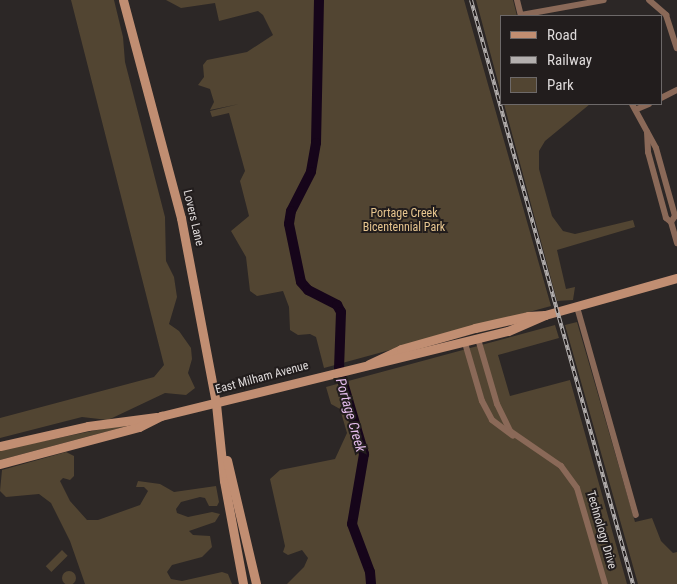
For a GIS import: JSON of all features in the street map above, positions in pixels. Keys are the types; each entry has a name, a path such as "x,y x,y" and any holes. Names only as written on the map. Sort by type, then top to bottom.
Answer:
{"street":[{"name":"Lovers Lane","path":"122,0 181,218 216,404 222,446 224,481 243,584"},
{"path":"517,0 521,15"},
{"path":"526,15 604,0"},
{"path":"649,0 666,15 677,48"},
{"path":"662,98 677,90"},
{"path":"634,107 646,125 648,152 666,218 671,222 677,243"},
{"name":"East Milham Avenue","path":"369,364 402,349 475,328 528,316 545,315 677,278"},
{"path":"577,307 636,515"},
{"name":"East Milham Avenue","path":"0,446 88,426 161,416 216,404 329,373 465,343 534,322 545,315"},
{"name":"Technology Drive","path":"478,339 492,388 503,419 510,432 562,466 577,488 605,584"},
{"path":"465,343 479,392 492,420 503,431 525,442"},
{"path":"479,392 492,388"},
{"name":"East Milham Avenue","path":"0,464 139,427 161,416"},
{"name":"Lovers Lane","path":"222,446 256,584"}],"green space":[{"path":"71,0 114,0 123,37 125,62 165,217 166,261 174,277 177,297 169,324 179,331 191,348 192,359 188,373 195,388 186,395 165,393 108,420 82,417 0,438 0,418 154,377 164,365"},
{"name":"Portage Creek Bicentennial Park","path":"166,0 464,0 551,306 324,368 316,337 310,334 298,335 290,330 289,307 283,291 257,296 250,291 246,257 231,231 249,216 240,181 245,171 229,113 212,117 210,111 239,104 210,110 214,102 210,89 198,85 204,77 203,65 207,60 247,52 273,35 263,15 258,11 219,21 215,3 181,8"},
{"path":"476,0 513,0 517,15 500,15 500,89"},
{"path":"504,105 589,105 545,141 539,151 539,169 552,216 563,231 575,234 633,220 635,227 557,250 566,289 575,287 573,300 557,301"},
{"path":"577,322 635,522 652,518 661,541 673,553 677,552 677,584 638,584 565,325"},
{"path":"555,325 559,338 498,355 510,396 570,380 627,584 287,584 304,567 308,558 302,550 288,555 283,552 285,546 270,479 280,470 335,459 347,433 340,409 331,404 326,387"},
{"path":"131,423 131,425 0,460 0,450"},
{"path":"66,452 74,456 74,476 70,480 63,478 60,481 70,501 87,520 98,520 140,505 148,491 144,487 136,487 138,481 160,484 174,492 216,486 219,502 217,506 209,506 205,498 200,497 181,502 176,509 177,513 188,517 212,512 220,514 215,522 189,531 193,535 210,536 212,547 202,557 172,565 167,572 171,579 182,581 222,572 228,574 232,584 85,584 70,541 51,503 39,494 6,497 0,491 2,470"},
{"path":"62,550 68,556 51,572 46,566"},
{"path":"66,571 72,571 76,578 72,585 66,585 62,581 62,575"}],"waterway":[{"name":"Portage Creek","path":"319,0 316,143 311,172 291,211 289,224 301,282 308,290 337,305 341,312 339,369 364,454 352,524 370,572 371,584"}],"railway":[{"path":"471,0 500,105"},
{"path":"500,105 633,584"}]}
